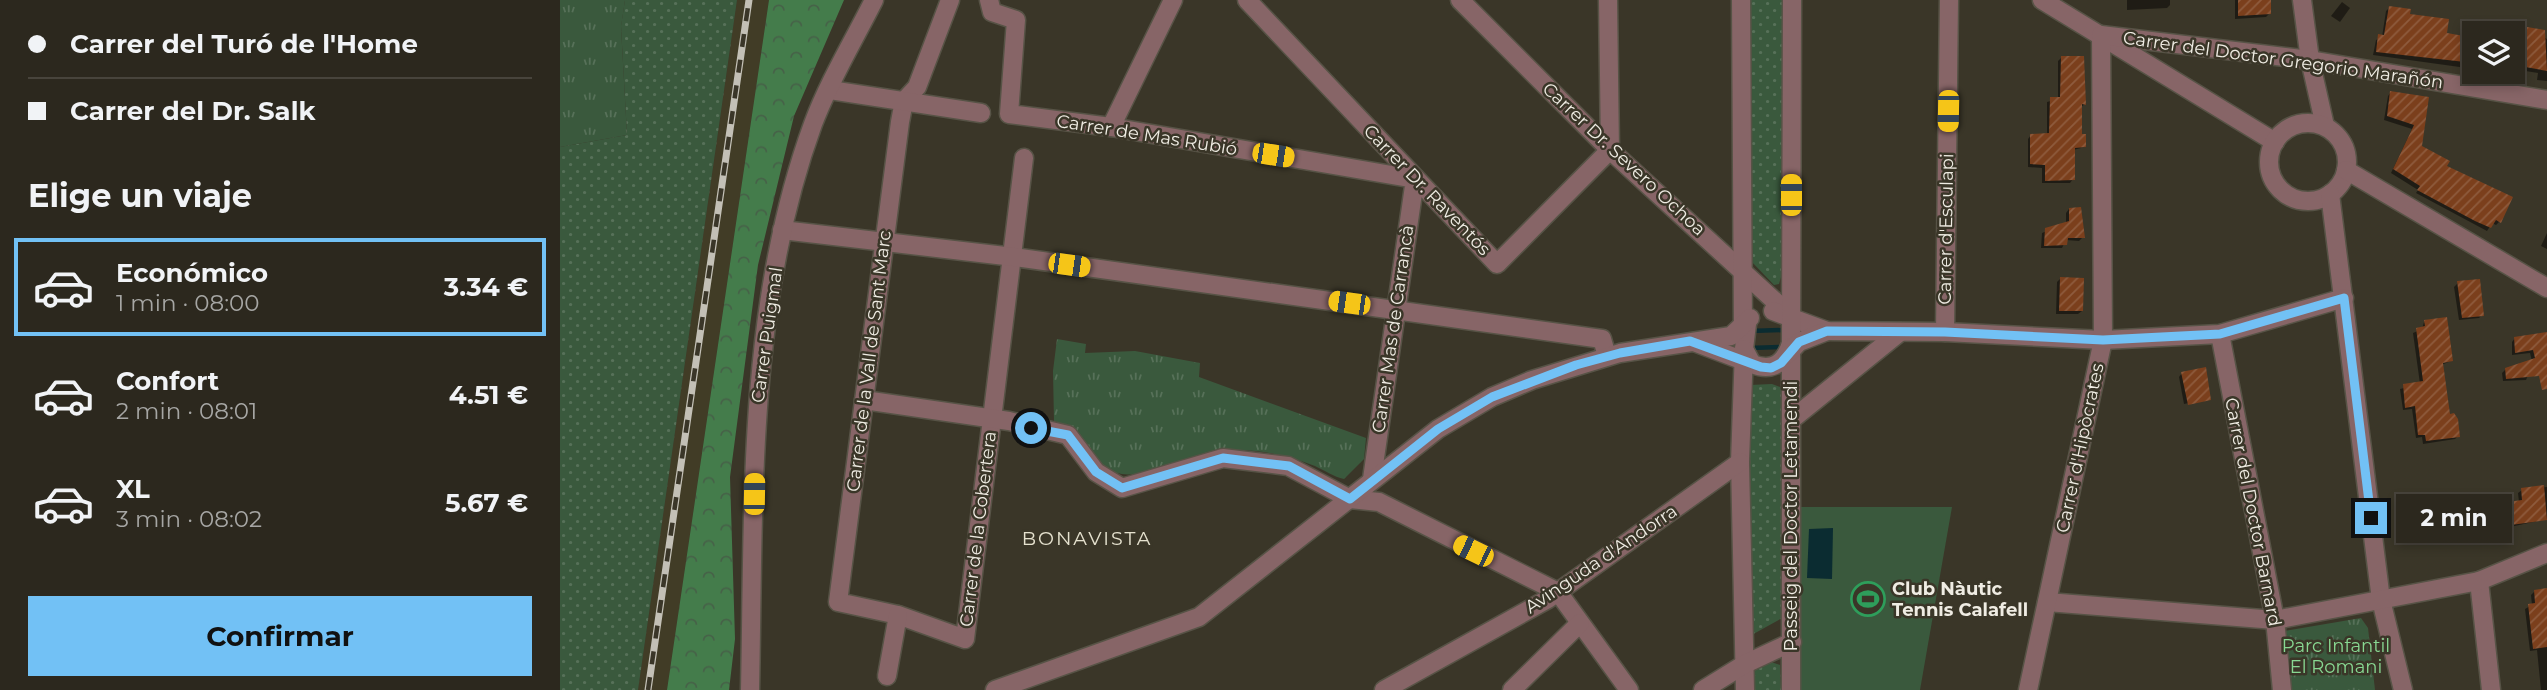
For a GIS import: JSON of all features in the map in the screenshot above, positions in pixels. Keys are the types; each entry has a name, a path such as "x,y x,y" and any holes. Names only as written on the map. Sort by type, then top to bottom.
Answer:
{"street":[{"name":"Carrer Puigmal","path":"750,690 756,411 782,230 813,122 874,0"},
{"name":"Carrer de la Vall de Sant Marc","path":"950,0 917,87 904,101 838,602 898,615 965,639"},
{"name":"Carrer de Mas Rubió","path":"989,0 992,12 1016,20 1009,114 1111,127 1415,179"},
{"path":"1111,127 1173,0"},
{"name":"Carrer Dr. Raventós","path":"1247,0 1497,264 1609,150"},
{"name":"Carrer Dr. Severo Ochoa","path":"1460,0 1609,150 1741,269 1790,339"},
{"path":"1608,0 1609,150"},
{"path":"1741,0 1741,269 1746,342 1740,461 1745,690"},
{"name":"Passeig del Doctor Letamendi","path":"1791,0 1791,690"},
{"name":"Carrer d'Esculapi","path":"1945,332 1949,0"},
{"path":"2042,0 2275,142"},
{"path":"2302,0 2310,60 2325,126"},
{"name":"Carrer del Doctor Gregorio Marañón","path":"2101,35 2310,60 2547,100"},
{"name":"Carrer d'Hipòcrates","path":"2028,690 2103,340 2101,35"},
{"path":"830,90 981,113"},
{"path":"2312,122 2325,126 2343,144 2347,170 2340,184 2330,194 2305,201 2281,190 2272,177 2269,164 2275,142 2286,129 2298,124 2312,122"},
{"name":"Carrer de la Cobertera","path":"965,639 991,419 1014,257 1024,158"},
{"path":"2347,170 2547,288"},
{"name":"Carrer Mas de Carrancà","path":"1372,479 1415,179"},
{"path":"2330,194 2381,600 2403,690"},
{"path":"782,230 1014,257 1602,340 1607,356"},
{"path":"995,690 1199,617 1438,429 1492,397 1532,380 1607,356 1731,336 1746,342 1771,368 1790,339 1827,331 1945,332 2103,340 2220,334 2344,298"},
{"path":"1746,342 1764,311 1773,312 1790,339 1799,342 1827,331"},
{"path":"1791,420 1900,332"},
{"name":"Carrer del Doctor Barnard","path":"2220,334 2275,620 2282,690"},
{"path":"1690,341 1746,342"},
{"path":"864,400 991,419 1068,435 1096,472 1122,488 1223,458 1289,466 1350,499 1379,502 1558,592 1629,690"},
{"name":"Avinguda d'Andorra","path":"1384,690 1558,592 1740,461"},
{"path":"2047,602 2275,620 2479,581 2547,553"},
{"path":"2479,581 2491,690"},
{"path":"887,676 898,615"},
{"path":"1512,690 1580,623"},
{"path":"1703,690 1745,664 1792,642"}],"shaded area":[{"path":"737,0 769,0 667,690 638,690"}],"green space":[{"path":"560,0 625,0 621,27 627,135 560,147"},
{"path":"625,0 737,0 638,690 560,690 560,147 627,135 621,26"},
{"path":"769,0 844,0 794,116 758,265 730,477 735,639 729,690 667,690"},
{"path":"1750,0 1785,0 1783,270 1779,284 1774,285 1750,260"},
{"path":"1057,339 1086,344 1085,353 1135,351 1200,363 1199,377 1366,438 1364,459 1344,479 1292,458 1245,450 1209,453 1144,473 1122,474 1111,471 1102,465 1075,432 1054,421 1053,371"},
{"path":"1772,384 1783,388 1784,617 1748,637 1750,385"},
{"name":"Club Nàutic Tennis Calafell","path":"1799,507 1952,507 1920,690 1799,690"},
{"name":"Parc Infantil El Romani","path":"2361,618 2368,628 2375,690 2291,690 2285,631"},
{"path":"1771,662 1780,665 1781,690 1750,690 1752,670"}],"water":[{"path":"1833,528 1832,579 1807,578 1809,529"}],"building":[{"path":"2238,0 2271,0 2271,14 2238,16"},
{"path":"2389,6 2411,9 2410,14 2449,19 2447,33 2462,36 2462,62 2376,52 2378,34 2384,35"},
{"path":"2527,27 2545,30 2547,71 2525,67"},
{"path":"2061,56 2084,56 2086,105 2082,104 2082,134 2086,134 2086,147 2075,148 2075,180 2045,181 2045,165 2030,164 2030,134 2049,133 2050,97 2060,97"},
{"path":"2390,91 2429,97 2422,146 2450,161 2447,166 2513,197 2501,223 2496,220 2491,228 2475,221 2417,190 2420,186 2393,169 2414,125 2387,116"},
{"path":"2081,207 2085,238 2068,238 2067,245 2044,246 2045,228 2069,221 2069,208"},
{"path":"2060,277 2084,278 2083,311 2059,311"},
{"path":"2480,279 2484,316 2462,318 2457,281"},
{"path":"2447,317 2453,361 2443,363 2450,414 2454,413 2458,419 2460,437 2426,441 2425,435 2418,435 2415,406 2405,408 2403,384 2423,381 2416,328 2425,326 2424,320"},
{"path":"2547,332 2547,389 2542,390 2539,376 2506,379 2505,368 2535,358 2533,350 2515,353 2514,337"},
{"path":"2206,367 2211,400 2188,405 2181,372"},
{"path":"2544,485 2547,520 2511,525 2513,537 2489,540 2485,507 2434,514 2422,512 2424,495 2440,494 2442,497 2454,494 2485,505 2522,500 2521,488"},
{"path":"2547,588 2547,647 2533,649 2528,604 2535,603 2534,590"}],"waterway":[{"path":"1750,331 1784,330"},
{"path":"1750,348 1783,347"}],"railway":[{"path":"648,690 749,0"}],"place":[{"name":"Club Nàutic Tennis Calafell","path":"1868,599"}],"district":[{"name":"BONAVISTA","path":"1087,538"}],"route":[{"path":"1031,428 1068,435 1096,472 1122,488 1223,458 1289,466 1350,499 1438,429 1492,397 1532,380 1620,353 1690,341 1761,367 1771,368 1781,363 1799,342 1827,331 1945,332 2103,340 2220,334 2344,298 2371,518"}]}
